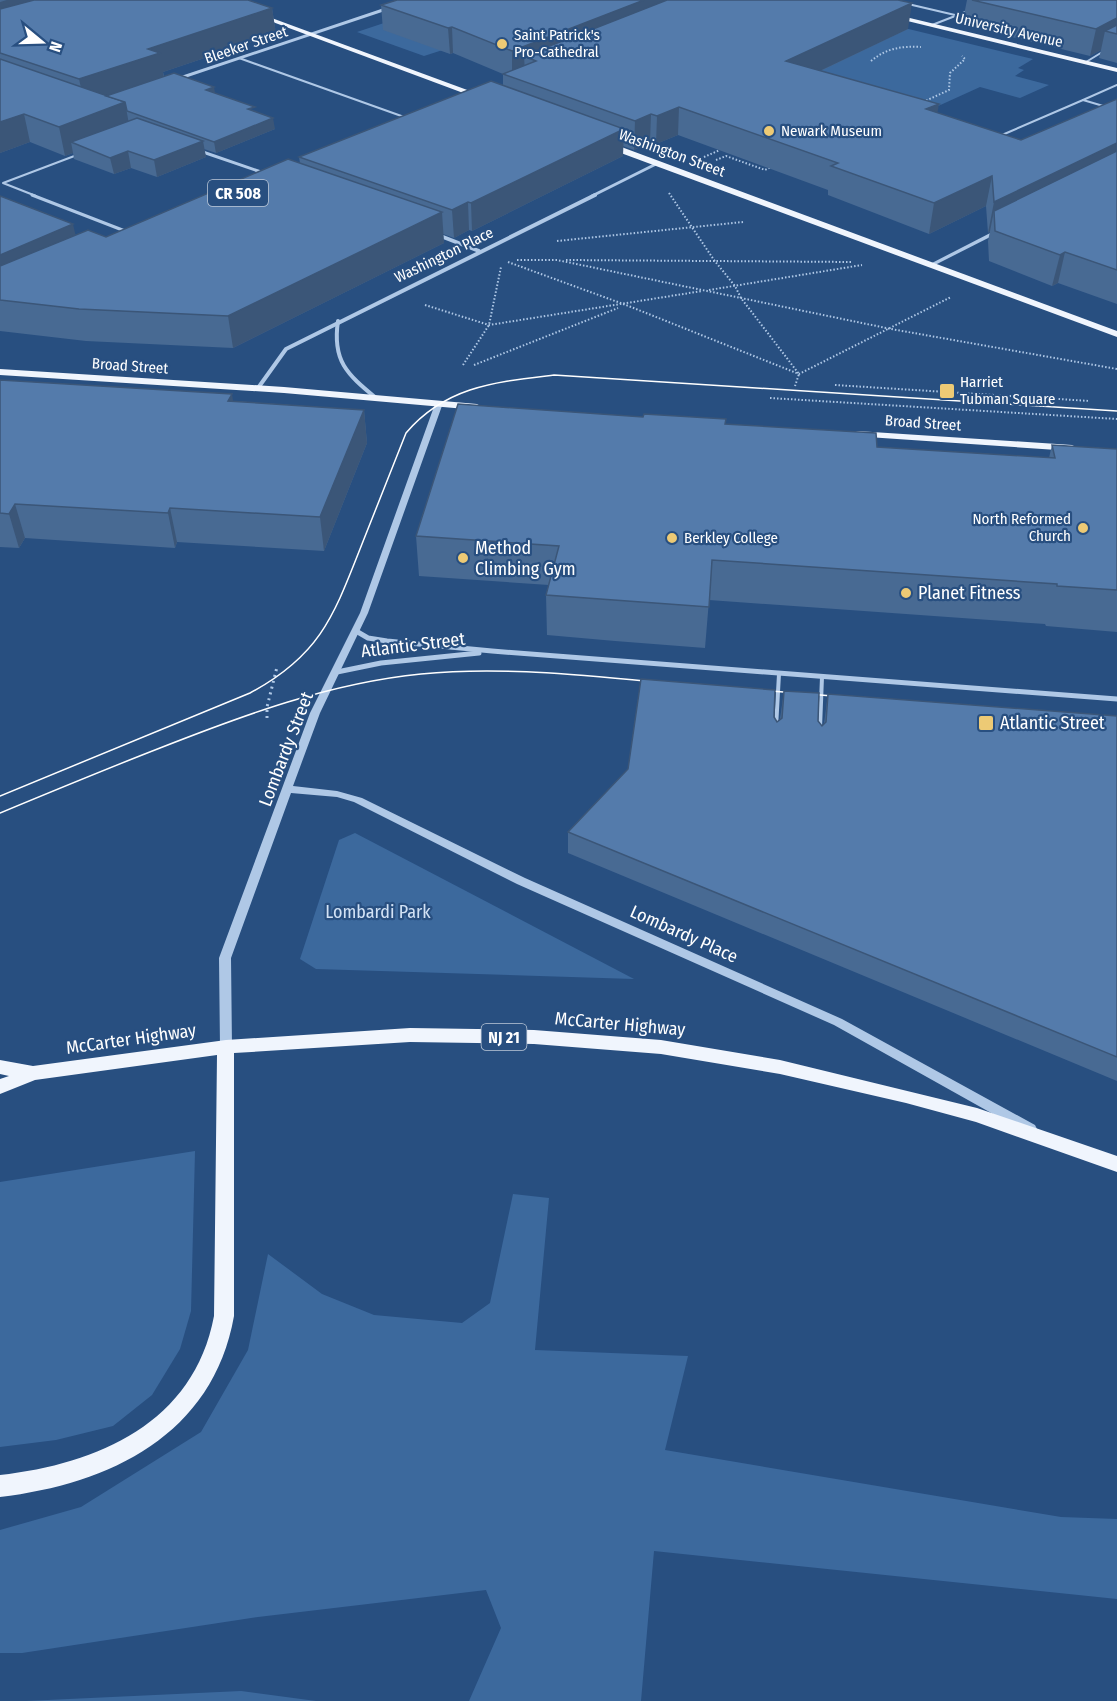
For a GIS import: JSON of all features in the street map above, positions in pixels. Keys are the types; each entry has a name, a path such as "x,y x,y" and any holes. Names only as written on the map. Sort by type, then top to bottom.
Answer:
{"main road":[{"path":"217,0 493,101"},
{"name":"University Avenue","path":"876,12 1117,70"},
{"path":"460,103 489,92"},
{"path":"405,125 416,121"},
{"name":"Washington Street","path":"601,142 1117,334"},
{"name":"CR 508","path":"259,184 271,176"},
{"name":"Broad Street","path":"0,372 258,388 439,403"},
{"path":"439,403 487,408"},
{"name":"Broad Street","path":"848,433 1082,449"},
{"name":"McCarter Highway","path":"0,1088 33,1073 226,1047 410,1035 534,1037 661,1047 780,1066 977,1115 1117,1164"},
{"path":"0,1486 48,1479 114,1457 162,1425 189,1399 205,1374 217,1348 224,1316 226,1047"},
{"name":"McCarter Highway","path":"0,1067 33,1073"}],"street":[{"name":"Bleeker Street","path":"175,80 393,7"},
{"path":"194,149 271,176"},
{"name":"Washington Place","path":"258,388 278,356 286,349 658,163"},
{"path":"931,265 1003,228"},
{"path":"435,234 479,251"},
{"path":"338,321 336,345 339,358 351,377 376,398"},
{"name":"Lombardy Street","path":"226,1047 225,958 289,789 315,713 356,631 439,403"},
{"name":"Atlantic Street","path":"356,631 368,638 387,641 492,651 1117,699"},
{"name":"Atlantic Street","path":"337,672 364,666 492,651"},
{"name":"Lombardy Place","path":"289,789 337,794 358,800 521,881 838,1022 1052,1141"}],"lane":[{"path":"902,2 955,15"},
{"path":"932,25 972,9"},
{"path":"1086,62 1110,48"},
{"path":"239,58 416,121"},
{"path":"1002,135 1117,85"},
{"path":"1083,100 1117,110"},
{"path":"79,154 3,183 129,233"},
{"path":"776,730 779,674"},
{"path":"819,733 822,677"}],"path":[{"path":"871,62 882,51 890,48 925,47"},
{"path":"918,104 949,90 950,73 965,59 960,53"},
{"path":"711,154 720,150"},
{"path":"726,156 765,170 774,163"},
{"path":"664,185 741,298 799,374"},
{"path":"557,241 743,222"},
{"path":"418,303 489,325 626,305 869,263 502,260"},
{"path":"502,260 626,305 799,374"},
{"path":"463,365 489,325 502,260"},
{"path":"557,260 891,329 1117,369"},
{"path":"795,387 799,374 891,329 978,282"},
{"path":"474,365 626,305"},
{"path":"835,385 1090,401"},
{"path":"770,398 1117,419"},
{"path":"267,718 277,667"}],"green space":[{"path":"432,7 483,37 424,56 357,32"},
{"path":"892,25 1033,59 1018,68 1024,70 1015,76 1049,85 1020,98 980,87 903,122 806,77"},
{"name":"Lombardi Park","path":"355,833 634,979 316,969 300,959 339,840"},
{"path":"195,1151 191,1311 180,1349 152,1395 113,1426 56,1440 0,1447 0,1182"},
{"path":"513,1194 549,1198 535,1350 688,1356 665,1450 1061,1517 1117,1519 1117,1599 654,1551 641,1701 469,1701 501,1628 486,1590 258,1617 22,1653 0,1653 0,1530 81,1507 201,1432 248,1350 268,1254 322,1294 374,1315 462,1323 490,1303"},
{"path":"241,1691 316,1701 26,1701"}],"building":[{"path":"34,0 248,0 272,8 148,49 160,53 79,79 0,53 0,9"},
{"path":"397,0 644,0 512,51 452,27 448,28 381,5"},
{"path":"667,0 898,0 912,3 786,61 939,104 926,109 1021,140 1117,99 1117,143 994,202 992,176 934,203 831,166 838,163 679,107 657,116 651,114 635,121 503,74 536,61 524,56"},
{"path":"972,0 1117,0 1117,18 1096,29"},
{"path":"1117,25 1117,34 1105,31"},
{"path":"0,59 125,102 59,127 24,114 0,122"},
{"path":"174,73 214,87 206,90 255,107 248,109 273,118 214,142 127,111 125,102 106,96"},
{"path":"491,81 624,129 452,210 299,157"},
{"path":"137,118 203,141 154,160 128,151 110,158 71,142"},
{"path":"1117,151 1117,270 1065,252 1060,255 995,231 994,211"},
{"path":"288,159 442,212 228,316 79,309 0,300 0,266 88,230 106,237"},
{"path":"0,196 73,224 0,255"},
{"path":"0,380 232,394 228,401 364,410 320,517 170,508 168,513 15,504 9,514 0,513"},
{"path":"458,404 643,417 644,414 726,419 725,424 876,433 877,447 1055,458 1052,445 1117,449 1117,590 712,560 709,607 546,595 559,546 416,536"},
{"path":"641,679 775,690 774,717 777,722 782,718 784,691 819,693 818,721 822,726 826,722 828,694 1117,716 1117,1057 568,832 628,769"}],"tram line":[{"path":"0,796 250,693 294,664 322,631 343,592 406,433 421,417 438,405 473,389 512,380 554,375 1117,411"},
{"path":"0,813 256,712 321,693 387,678 450,672 509,671 656,682"},
{"path":"758,690 845,697"}],"place":[{"name":"Saint Patrick's Pro-Cathedral","path":"502,44"},
{"name":"Newark Museum","path":"769,131"},
{"name":"Harriet Tubman Square","path":"947,391"},
{"name":"North Reformed Church","path":"1083,528"},
{"name":"Berkley College","path":"672,538"},
{"name":"Method Climbing Gym","path":"463,558"},
{"name":"Planet Fitness","path":"906,593"},
{"name":"Atlantic Street","path":"986,723"}]}
